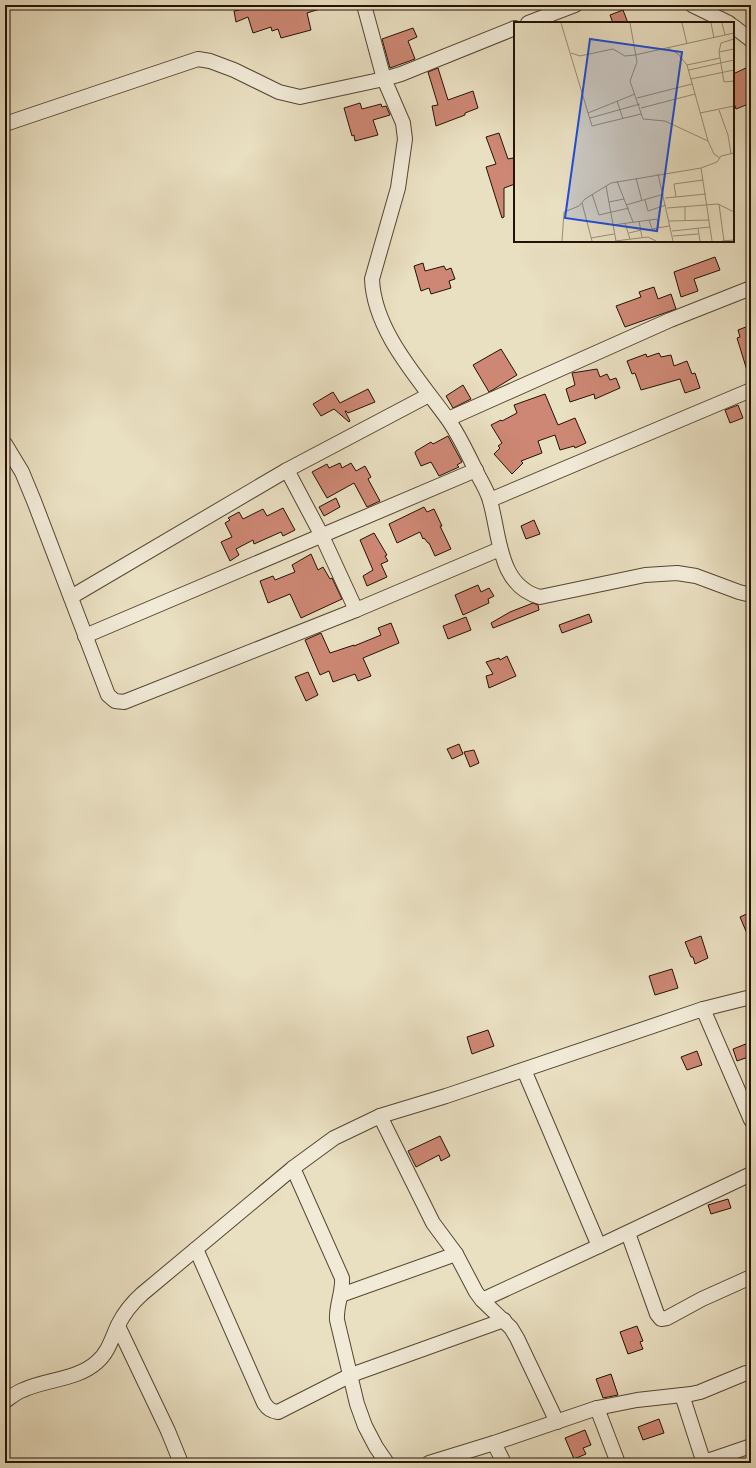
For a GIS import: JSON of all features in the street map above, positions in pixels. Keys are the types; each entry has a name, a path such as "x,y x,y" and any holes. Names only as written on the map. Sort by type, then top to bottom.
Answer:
{"street":[{"path":"364,5 384,79 403,123 405,139 398,188 372,279 373,293 384,326 400,353 429,395 448,419 476,470 490,500 500,549 508,571 518,585 531,595 540,597 645,575 677,573 696,576 751,595"},
{"path":"531,22 575,5"},
{"path":"692,5 726,22"},
{"path":"734,27 751,40"},
{"path":"5,124 198,59 210,61 234,70 280,92 300,96 384,79 401,74 514,28"},
{"path":"448,419 670,320 751,288"},
{"path":"490,500 751,390"},
{"path":"71,597 287,470 429,395"},
{"path":"5,444 22,472 108,695 115,701 124,702 356,610 500,549"},
{"path":"287,470 322,536 356,610"},
{"path":"85,636 476,470"},
{"path":"5,1401 23,1390 74,1375 90,1367 105,1354 118,1326 131,1304 293,1168 334,1138 380,1116 524,1070 703,1009 751,997"},
{"path":"703,1009 751,1120"},
{"path":"524,1070 599,1246"},
{"path":"380,1116 433,1223 456,1254 476,1292 482,1300 511,1328 557,1422"},
{"path":"293,1168 342,1278 341,1294 337,1306 337,1320 357,1404 365,1426 376,1447 387,1463"},
{"path":"482,1300 628,1233 751,1174"},
{"path":"628,1233 657,1314 661,1319 667,1318 702,1299 751,1277"},
{"path":"196,1249 264,1403 268,1409 278,1412 351,1375 504,1320"},
{"path":"341,1294 456,1254"},
{"path":"118,1326 168,1431 181,1463"},
{"path":"429,1463 494,1444 597,1408 638,1400 700,1392 746,1373 751,1375"},
{"path":"682,1395 702,1456 705,1459 710,1460 751,1446"},
{"path":"597,1408 618,1463"},
{"path":"494,1444 504,1463"}],"building":[{"path":"261,5 326,5 326,7 307,13 311,30 281,38 278,29 272,31 271,27 253,33 248,17 236,22 234,11"},
{"path":"623,10 628,22 613,22 610,15"},
{"path":"413,28 417,37 408,41 415,59 390,68 382,39"},
{"path":"438,68 448,100 473,91 478,108 465,113 465,115 436,126 432,106 438,105 428,72"},
{"path":"746,68 751,80 751,103 736,109 734,103 734,74"},
{"path":"360,103 362,109 381,104 382,107 386,106 390,115 373,120 378,135 355,141 354,135 352,136 344,108"},
{"path":"499,133 508,159 513,158 514,160 514,184 504,188 504,217 502,218 486,167 496,164 486,137"},
{"path":"715,257 720,270 694,279 698,291 681,297 674,272"},
{"path":"423,263 425,271 444,266 446,270 451,268 455,279 449,281 451,288 431,294 429,288 421,291 414,266"},
{"path":"654,287 658,299 671,294 676,309 625,327 616,306 641,297 639,292"},
{"path":"751,325 751,377 749,377 737,338 740,337 738,330"},
{"path":"501,349 517,375 489,392 473,365"},
{"path":"659,353 661,357 671,355 674,366 687,361 692,374 695,373 700,388 685,393 680,379 641,390 635,373 632,374 627,361 646,354 647,357"},
{"path":"597,369 600,377 607,374 610,380 616,378 620,388 595,399 594,394 570,402 566,389 575,385 572,373"},
{"path":"463,385 471,399 453,408 446,396"},
{"path":"368,389 375,402 348,413 345,411 350,421 349,422 334,409 321,416 313,404 333,392 340,403"},
{"path":"545,394 558,425 575,418 586,443 575,448 574,446 560,450 555,435 538,441 542,453 521,461 523,463 512,474 494,454 500,448 498,446 502,443 491,425 517,413 514,405"},
{"path":"738,405 743,418 730,423 725,410"},
{"path":"448,436 462,462 457,465 459,467 439,476 431,462 421,466 415,453 431,442 433,444"},
{"path":"340,463 342,468 351,463 356,471 365,466 371,477 368,479 380,501 367,507 354,483 327,498 312,472 327,464 329,468"},
{"path":"336,498 340,507 324,516 319,507"},
{"path":"424,507 427,512 434,509 451,549 435,556 429,543 424,538 423,539 420,532 397,543 389,524"},
{"path":"283,508 295,530 283,536 281,532 254,544 253,540 236,549 239,555 230,561 221,542 232,537 225,523 230,520 228,518 239,512 243,519 263,509 267,516"},
{"path":"534,520 540,534 526,539 521,526"},
{"path":"374,533 387,555 385,556 388,561 381,564 387,577 367,586 363,576 373,570 360,540"},
{"path":"311,554 318,570 323,567 330,579 332,578 342,599 301,618 290,594 268,603 260,581 273,576 275,580 295,572 292,565"},
{"path":"478,585 481,592 489,588 494,596 488,599 489,603 463,615 455,595"},
{"path":"533,603 538,605 539,610 493,628 491,623 510,612"},
{"path":"589,614 592,622 562,633 559,625"},
{"path":"466,617 471,630 448,639 443,626"},
{"path":"391,623 399,643 363,658 371,676 358,681 355,674 333,682 329,671 320,675 305,640 321,633 330,653 354,646 381,635 378,628"},
{"path":"507,656 516,676 489,688 486,676 493,674 486,662 499,658 500,660"},
{"path":"308,672 318,695 306,701 295,677"},
{"path":"459,744 463,754 452,759 447,749"},
{"path":"474,750 479,763 470,767 464,752"},
{"path":"751,912 751,943 740,917"},
{"path":"701,936 708,958 695,964 685,942"},
{"path":"672,969 678,988 655,995 649,976"},
{"path":"488,1030 494,1046 472,1054 467,1037"},
{"path":"751,1042 751,1056 737,1061 733,1049"},
{"path":"697,1051 702,1065 687,1070 681,1057"},
{"path":"440,1136 450,1156 441,1161 439,1155 416,1167 408,1151"},
{"path":"728,1199 731,1208 711,1214 708,1205"},
{"path":"637,1326 643,1341 640,1342 643,1349 628,1354 620,1332"},
{"path":"611,1374 618,1395 603,1398 596,1379"},
{"path":"659,1419 664,1433 643,1440 638,1427"},
{"path":"585,1430 591,1445 583,1448 586,1454 574,1459 565,1438"}]}
